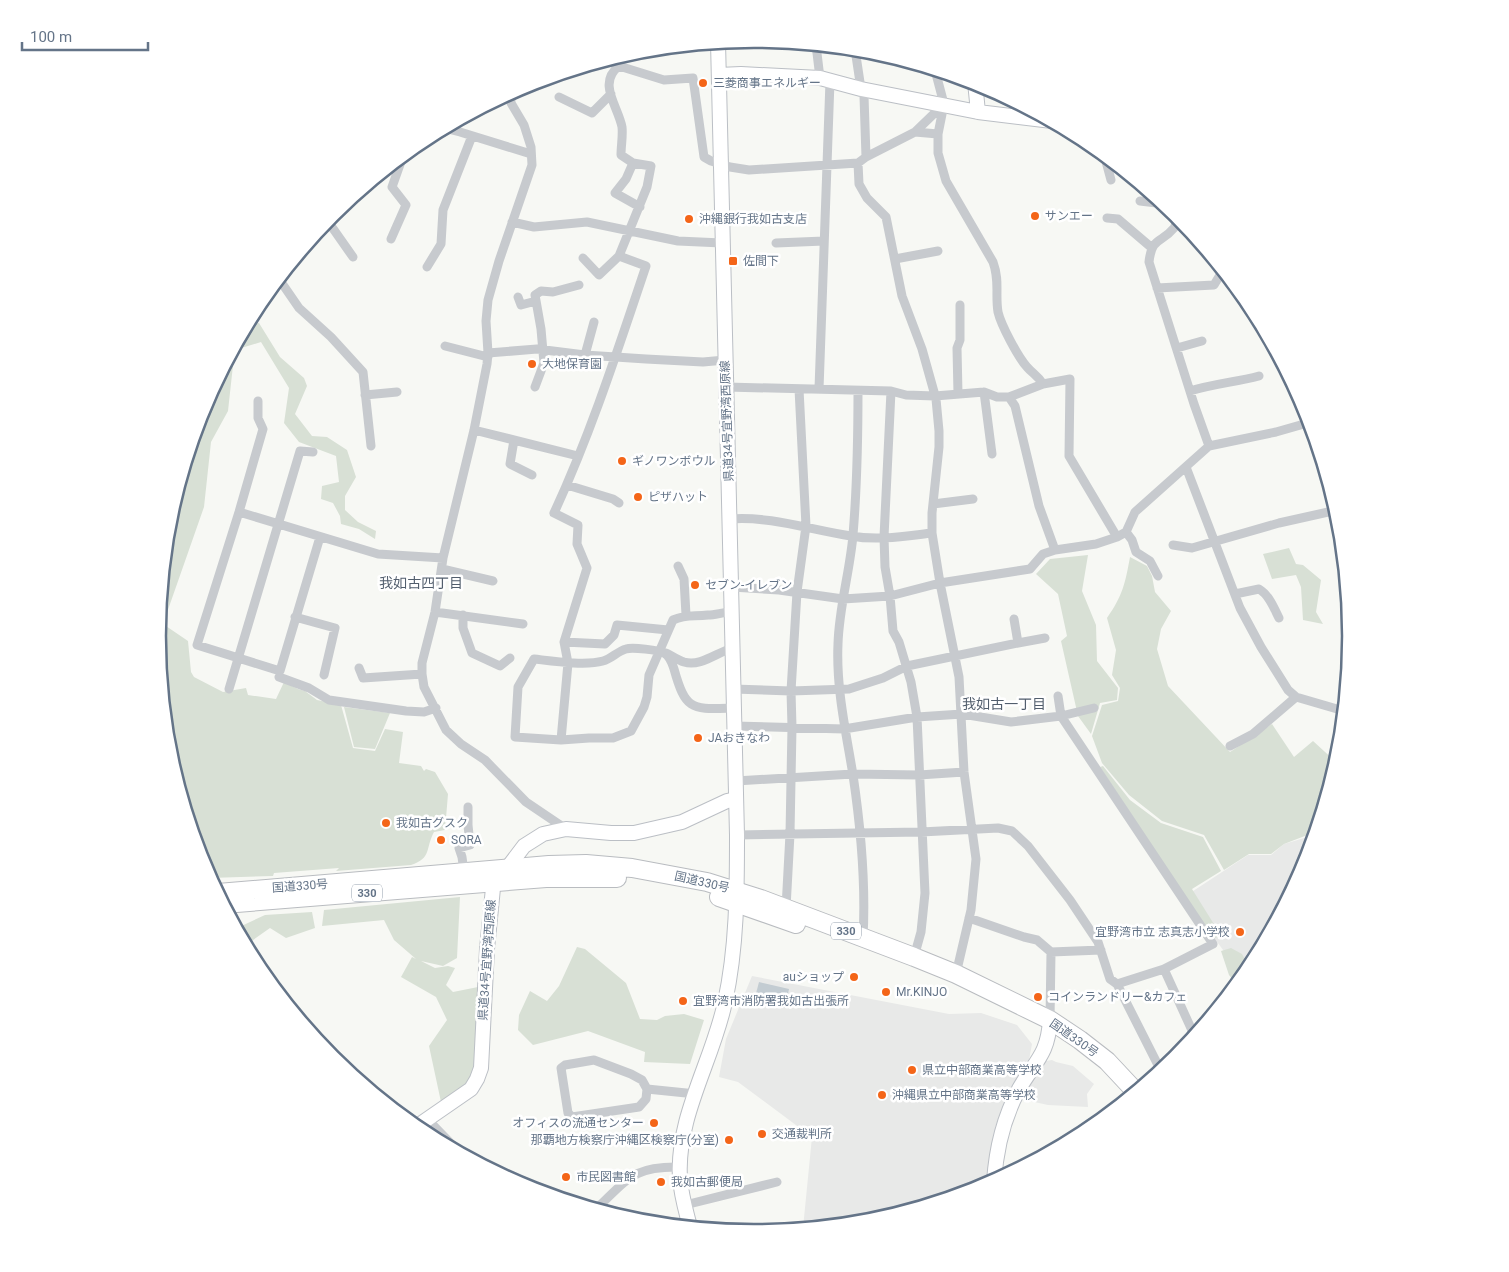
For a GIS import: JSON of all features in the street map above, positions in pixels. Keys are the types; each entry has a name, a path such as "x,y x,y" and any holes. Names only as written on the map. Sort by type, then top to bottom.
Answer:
{"highway":[{"name":"国道330号","path":"228,898 464,872 569,864 632,868 669,874 737,896 786,908 956,974 1050,1026 1080,1040 1107,1061 1132,1087"},
{"name":"国道330号","path":"228,898 572,877 622,879 708,894 737,896 1007,1010 1050,1026 1101,1071 1123,1095"}],"main road":[{"name":"県道34号宜野湾西原線","path":"688,1220 680,1178 684,1135 726,1001 737,896 732,587 718,49"},
{"path":"719,75 741,74 825,80 978,112 1035,118"},
{"path":"976,91 978,112"},
{"name":"県道34号宜野湾西原線","path":"423,1122 471,1089 477,1080 481,1068 487,949 492,894 496,883 506,868 529,841 550,831 566,829 634,833 682,822 727,801 736,799"},
{"path":"997,1172 999,1146 1008,1114 1020,1088 1046,1048 1050,1026"}],"street":[{"path":"818,52 825,80 826,166 819,389"},
{"path":"856,57 861,89 864,96 866,157"},
{"path":"584,258 598,275 619,256 647,187 650,166 633,163 621,155 622,128 608,87 612,72 620,66 664,80 693,78 704,157 730,168 749,170 858,163 915,132 944,104"},
{"path":"937,77 944,104 938,134 938,153 946,181 994,262 998,275 999,313 1015,350 1043,384"},
{"path":"559,96 592,113 611,94"},
{"path":"511,100 524,125 531,147 532,165 488,300 486,321 488,355 474,430 443,558 435,612 422,662 422,674 424,687 446,730 461,744 485,760 526,802 566,829"},
{"path":"453,131 531,154"},
{"path":"915,132 938,134"},
{"path":"427,267 441,244 443,210 472,136"},
{"path":"633,163 626,179 615,193 640,207"},
{"path":"858,163 859,184 867,198 886,217 902,296 922,349 935,396 939,431 932,533 959,677 964,772 976,859 969,918 956,974"},
{"path":"1107,165 1111,180"},
{"path":"390,239 406,205 392,187 399,167"},
{"path":"1140,201 1152,202"},
{"path":"1108,218 1118,219 1152,248"},
{"path":"512,222 534,226 587,222 678,241 722,243"},
{"path":"1175,224 1154,243 1149,262 1209,446"},
{"path":"332,227 353,257"},
{"path":"776,243 824,240"},
{"path":"895,259 938,252"},
{"path":"561,740 568,663 564,642 587,568 577,544 578,526 554,513 578,456 646,266 619,256"},
{"path":"1157,288 1214,285 1219,276"},
{"path":"283,285 299,308 331,337 363,372 371,446"},
{"path":"535,387 544,363 535,295 541,291 554,292 579,285"},
{"path":"518,296 521,305 536,300"},
{"path":"958,394 957,348 960,340 960,305"},
{"path":"585,355 594,322"},
{"path":"1177,348 1202,341"},
{"path":"445,346 488,355 542,349 585,355 703,362 726,360"},
{"path":"1190,391 1259,376"},
{"path":"726,387 891,391 906,395 935,396 984,392 997,397 1009,397 1043,384 1070,378 1070,456 1122,534 1132,540 1136,552 1150,562 1158,576"},
{"path":"786,908 790,834 792,691 797,592 806,526 799,389"},
{"path":"858,391 853,537 842,599 838,644 839,688 844,729 853,774 861,832 864,896 863,938"},
{"path":"891,391 884,537 885,567 890,596 892,631 899,642 907,666 917,717 918,775 925,893 921,932 914,957"},
{"path":"365,395 397,392"},
{"path":"984,392 992,454"},
{"path":"1009,397 1015,406 1039,506 1055,550"},
{"path":"258,401 258,418 263,429 239,512 196,645 280,671 320,537"},
{"path":"732,587 779,590 842,599 890,596 940,583 1030,569 1043,554 1055,550 1096,544 1122,534 1135,512 1209,446 1260,436 1303,424"},
{"path":"474,430 578,456"},
{"path":"514,440 510,464 532,475"},
{"path":"229,689 300,451 313,452"},
{"path":"1186,467 1235,594 1261,647 1288,690 1296,697 1338,709"},
{"path":"567,485 613,499 619,503"},
{"path":"933,504 973,499"},
{"path":"239,512 378,554 443,558"},
{"path":"1173,545 1192,548 1279,523 1330,512"},
{"path":"730,520 769,520 853,537 884,537 932,533"},
{"path":"678,566 684,579 686,615"},
{"path":"442,569 493,581"},
{"path":"1235,594 1262,590 1279,618"},
{"path":"435,612 523,624"},
{"path":"732,612 722,612 709,616 686,615 673,620 661,652 648,675 648,697 630,731 613,738 561,740 515,737 518,687 534,659 568,663 603,661 626,648 661,652 684,662 698,662 706,660 723,650 733,648"},
{"path":"463,615 463,628 472,653 500,666 510,658"},
{"path":"295,617 335,628 324,675"},
{"path":"1014,619 1018,643"},
{"path":"564,642 604,644 614,635 617,625 668,630"},
{"path":"733,689 792,691 848,689 883,678 907,666 1045,638"},
{"path":"661,652 672,663 681,692 692,705 702,709 734,708"},
{"path":"359,668 363,678 422,674"},
{"path":"279,677 309,688 329,700 406,711 424,712 436,708"},
{"path":"1058,696 1061,716 1213,944 1164,969 1118,984"},
{"path":"1230,746 1252,734 1296,697"},
{"path":"734,726 844,729 917,717 962,714 1011,722 1061,716 1094,708"},
{"path":"736,781 853,774 918,775 964,772"},
{"path":"464,872 459,848 470,845 468,807"},
{"path":"737,835 921,832 998,828 1012,831 1028,846 1070,900 1098,942 1110,979 1118,984 1158,1064"},
{"path":"969,918 1037,940 1051,952 1101,950"},
{"path":"1050,1026 1051,952"},
{"path":"1164,969 1191,1030"},
{"path":"594,1060 642,1080 647,1089 646,1099 639,1107 572,1117 568,1113 562,1068 565,1064 594,1060"},
{"path":"647,1089 696,1094"},
{"path":"601,1204 631,1176 640,1171 650,1168 680,1167"},
{"path":"685,1205 777,1182"}],"shaded area":[{"path":"256,323 259,323 280,357 304,378 307,386 295,414 312,436 327,437 347,450 356,477 345,496 345,510 358,522 376,531 375,539 359,529 341,524 340,516 333,503 321,499 322,486 339,482 336,456 299,442 284,423 289,388 261,342 242,348"},
{"path":"233,365 228,411 211,442 204,507 167,614 171,559 177,521 186,484 197,447 211,411"},
{"path":"1289,548 1296,564 1303,565 1321,580 1316,612 1323,624 1303,620 1301,587 1296,575 1272,579 1263,554"},
{"path":"1088,555 1082,591 1096,625 1097,661 1118,688 1117,700 1100,703 1091,734 1078,716 1061,641 1067,636 1058,594 1036,574 1050,559"},
{"path":"1130,557 1147,566 1152,576 1155,592 1171,611 1161,629 1157,649 1168,686 1230,752 1272,724 1294,757 1313,741 1331,757 1308,835 1284,844 1271,854 1249,854 1224,870 1204,835 1162,821 1129,795 1102,763 1092,736 1102,705 1118,701 1120,688 1112,675 1116,650 1107,618 1117,603 1127,575"},
{"path":"166,626 188,641 191,672 194,677 223,692 246,688 248,695 276,699 284,682 305,691 317,700 341,705 353,748 375,751 385,729 403,732 399,763 421,766 424,771 426,769 435,772 448,794 445,830 434,832 425,856 418,862 411,865 336,871 339,868 274,873 273,876 219,878 211,861 197,825 177,751 167,674"},
{"path":"344,707 390,713 375,749 354,747"},
{"path":"1103,766 1130,800 1161,823 1203,837 1221,871 1192,889 1217,929 1228,925 1230,931 1213,939 1100,767"},
{"name":"宜野湾市立 志真志小学校","path":"1307,837 1282,896 1264,930 1238,971 1184,897 1248,855 1271,855 1284,844"},
{"path":"460,897 457,958 443,966 421,961 435,968 448,966 455,968 446,985 453,992 478,987 476,1070 459,1092 441,1102 429,1046 447,1020 436,997 401,977 412,957 416,959 394,940 384,920 322,926 324,910"},
{"path":"312,912 315,928 286,938 270,928 252,941 243,925 265,915"},
{"path":"577,947 585,949 626,983 640,1019 657,1020 665,1016 684,1014 704,1020 690,1064 644,1062 645,1052 588,1031 533,1045 518,1030 519,1015 530,991 547,1001 559,986"},
{"path":"1231,948 1242,954 1245,961 1232,979 1229,975 1221,951"},
{"name":"沖縄県立中部商業高等学校","path":"752,976 949,1014 981,1013 1017,1025 1032,1044 1029,1060 1002,1107 995,1128 996,1132 988,1176 944,1193 907,1204 869,1213 804,1222 812,1137 738,1082 719,1077 726,1039"},
{"path":"759,982 789,989 785,1008 754,1001"},
{"path":"1052,1060 1073,1066 1094,1084 1087,1094 1088,1107 1048,1105 1030,1101 1033,1091 1029,1087 1029,1082 1046,1061"}],"place":[{"name":"三菱商事エネルギー","path":"703,83"},
{"name":"サンエー","path":"1035,216"},
{"name":"沖縄銀行我如古支店","path":"689,219"},
{"name":"佐間下","path":"733,261"},
{"name":"大地保育園","path":"532,364"},
{"name":"ギノワンボウル","path":"622,461"},
{"name":"ピザハット","path":"638,497"},
{"name":"セブン-イレブン","path":"695,585"},
{"name":"JAおきなわ","path":"698,738"},
{"name":"我如古グスク","path":"386,823"},
{"name":"SORA","path":"441,840"},
{"name":"宜野湾市立 志真志小学校","path":"1240,932"},
{"name":"auショップ","path":"854,977"},
{"name":"Mr.KINJO","path":"886,992"},
{"name":"コインランドリー&カフェ","path":"1038,997"},
{"name":"宜野湾市消防署我如古出張所","path":"683,1001"},
{"name":"県立中部商業高等学校","path":"912,1070"},
{"name":"沖縄県立中部商業高等学校","path":"882,1095"},
{"name":"オフィスの流通センター","path":"654,1123"},
{"name":"交通裁判所","path":"762,1134"},
{"name":"那覇地方検察庁沖縄区検察庁(分室)","path":"729,1140"},
{"name":"市民図書館","path":"566,1177"},
{"name":"我如古郵便局","path":"661,1182"}],"district":[{"name":"我如古四丁目","path":"421,583"},
{"name":"我如古一丁目","path":"1004,704"}]}
